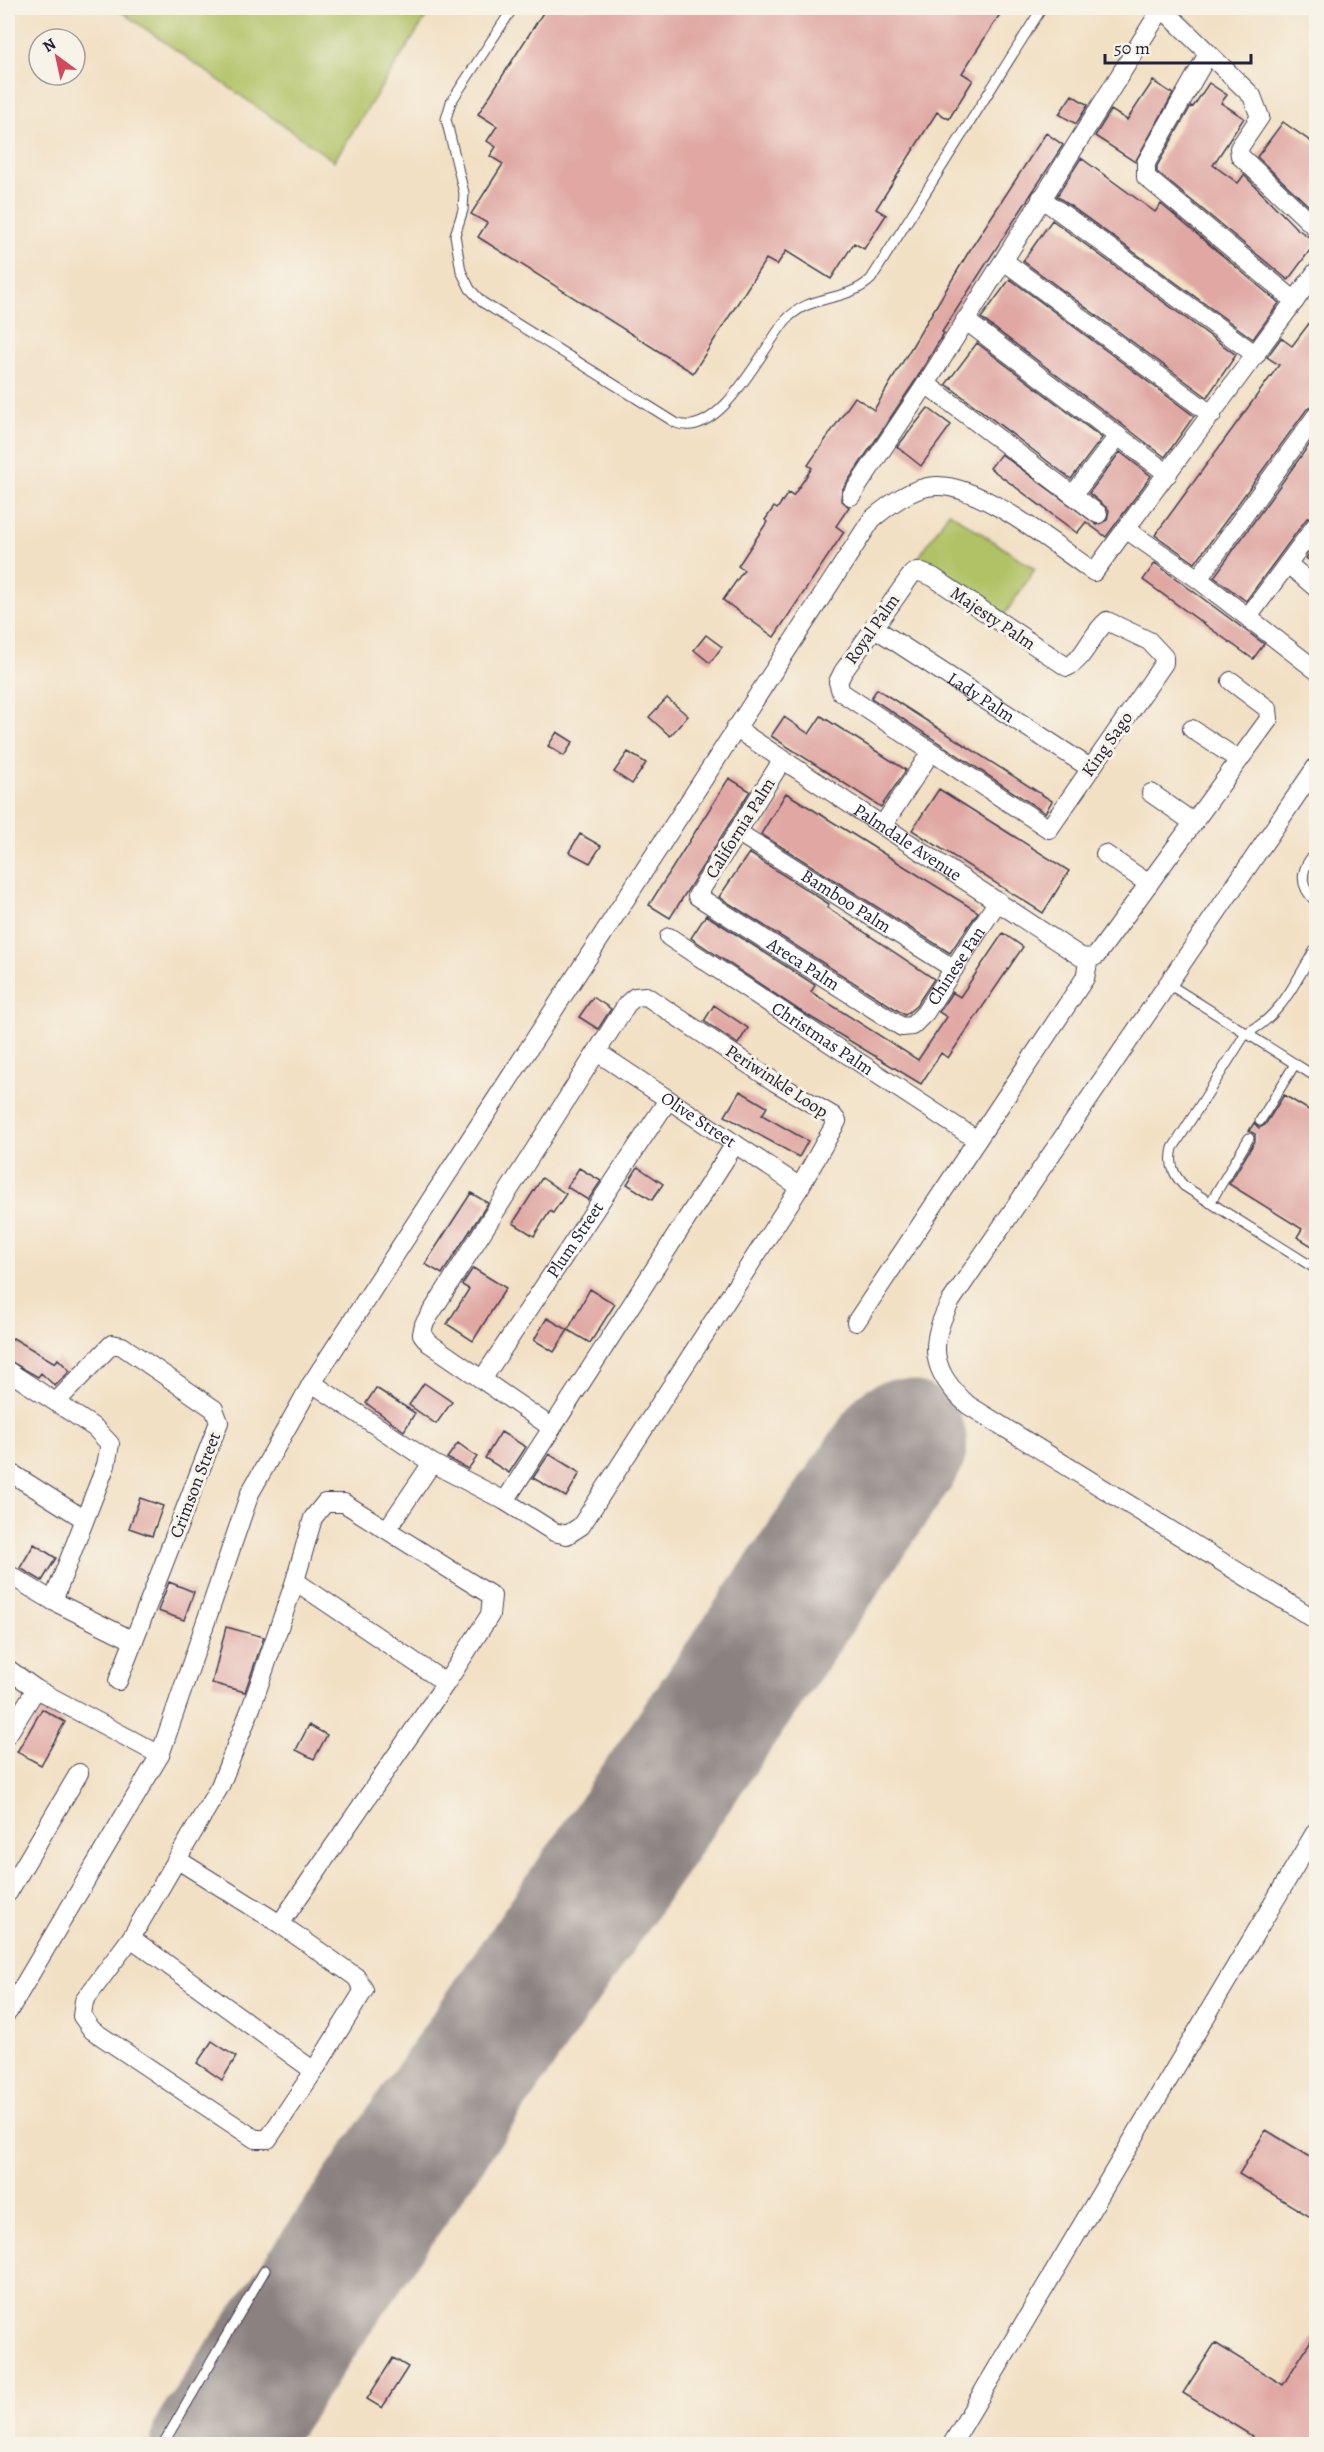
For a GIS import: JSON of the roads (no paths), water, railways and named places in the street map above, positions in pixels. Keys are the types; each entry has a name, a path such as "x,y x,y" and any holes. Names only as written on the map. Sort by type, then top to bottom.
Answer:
{"street":[{"path":"851,496 926,384 964,320 1004,261 1041,198 1162,8 1252,96 1260,117 1239,148 1240,156 1317,228"},
{"path":"1208,54 1146,164 1146,177 1295,301"},
{"path":"1041,198 1256,355"},
{"path":"1004,261 1212,415"},
{"path":"8,2012 160,1755 250,1494 312,1383 872,519 897,499 935,486 976,493 1095,572 1317,273"},
{"path":"964,320 1168,474"},
{"path":"926,384 1098,514"},
{"path":"1198,579 1317,416"},
{"path":"1073,495 1118,436"},
{"path":"1248,617 1317,525"},
{"path":"1127,530 1198,579 1317,670"},
{"path":"1288,564 1317,588"},
{"name":"Royal Palm","path":"917,571 912,574 873,627 838,682 841,693 931,752"},
{"name":"Majesty Palm","path":"917,571 933,577 1067,667 1075,663 1100,627 1107,621 1149,641 1164,657"},
{"name":"Lady Palm","path":"873,627 1090,768"},
{"name":"King Sago","path":"931,752 1048,829 1164,663 1164,657"},
{"path":"856,1322 1085,978 1085,958 1096,956 1269,719 1268,709 1231,681"},
{"name":"Palmdale Avenue","path":"735,728 1085,958"},
{"path":"1192,729 1239,760"},
{"path":"883,825 931,752"},
{"name":"California Palm","path":"698,896 783,759"},
{"path":"1317,767 1170,985 951,1301 937,1330 935,1354 947,1383 968,1405 1317,1620"},
{"path":"1151,793 1194,823"},
{"name":"Bamboo Palm","path":"737,832 954,969"},
{"path":"1105,854 1149,884"},
{"name":"Areca Palm","path":"698,896 902,1027 912,1026"},
{"name":"Chinese Fan","path":"912,1026 925,1013 998,901"},
{"name":"Christmas Palm","path":"669,937 977,1140"},
{"name":"Periwinkle Loop","path":"483,1378 429,1343 422,1334 424,1324 627,1004 635,997 646,996 775,1082 833,1116 837,1121 800,1187 580,1526 567,1535 555,1532 505,1501"},
{"name":"Olive Street","path":"597,1052 800,1187"},
{"name":"Plum Street","path":"483,1378 610,1183 668,1100"},
{"path":"312,1383 432,1463 505,1501 735,1144"},
{"name":"Crimson Street","path":"57,1401 112,1344 122,1346 214,1409 219,1422 118,1681"},
{"path":"8,1371 95,1428 110,1444 106,1465 53,1601"},
{"path":"483,1378 551,1427"},
{"path":"388,1528 432,1463"},
{"path":"8,1471 84,1519"},
{"path":"178,1860 280,1924 356,1977 364,1990 314,2071 268,2139 255,2139 92,2030 82,2016 84,2001 131,1938 220,1786 251,1708 295,1581 313,1518 325,1503 345,1503 388,1528 492,1596 490,1615 446,1683 280,1924"},
{"path":"8,1574 53,1601 134,1641"},
{"path":"295,1581 446,1683"},
{"path":"8,1669 36,1689 160,1755"},
{"path":"8,1734 36,1689"},
{"path":"8,1893 79,1773"},
{"path":"952,2445 1317,1832"},
{"path":"131,1938 314,2071"}],"lane":[{"path":"513,8 448,110 448,136 464,194 463,210 455,235 465,282 482,302 682,426 699,424 722,407 785,322 799,308 816,300 850,294 871,279 1042,8"},
{"path":"1310,859 1303,870 1302,879 1309,894 1317,902"},
{"path":"1314,951 1276,1011 1257,1028 1246,1033 1173,1148 1171,1158 1176,1177 1210,1203 1317,1269"},
{"path":"1170,985 1317,1077"},
{"path":"1260,1121 1295,1064"},
{"path":"1210,1203 1250,1138"},
{"path":"163,2445 265,2270"}]}
